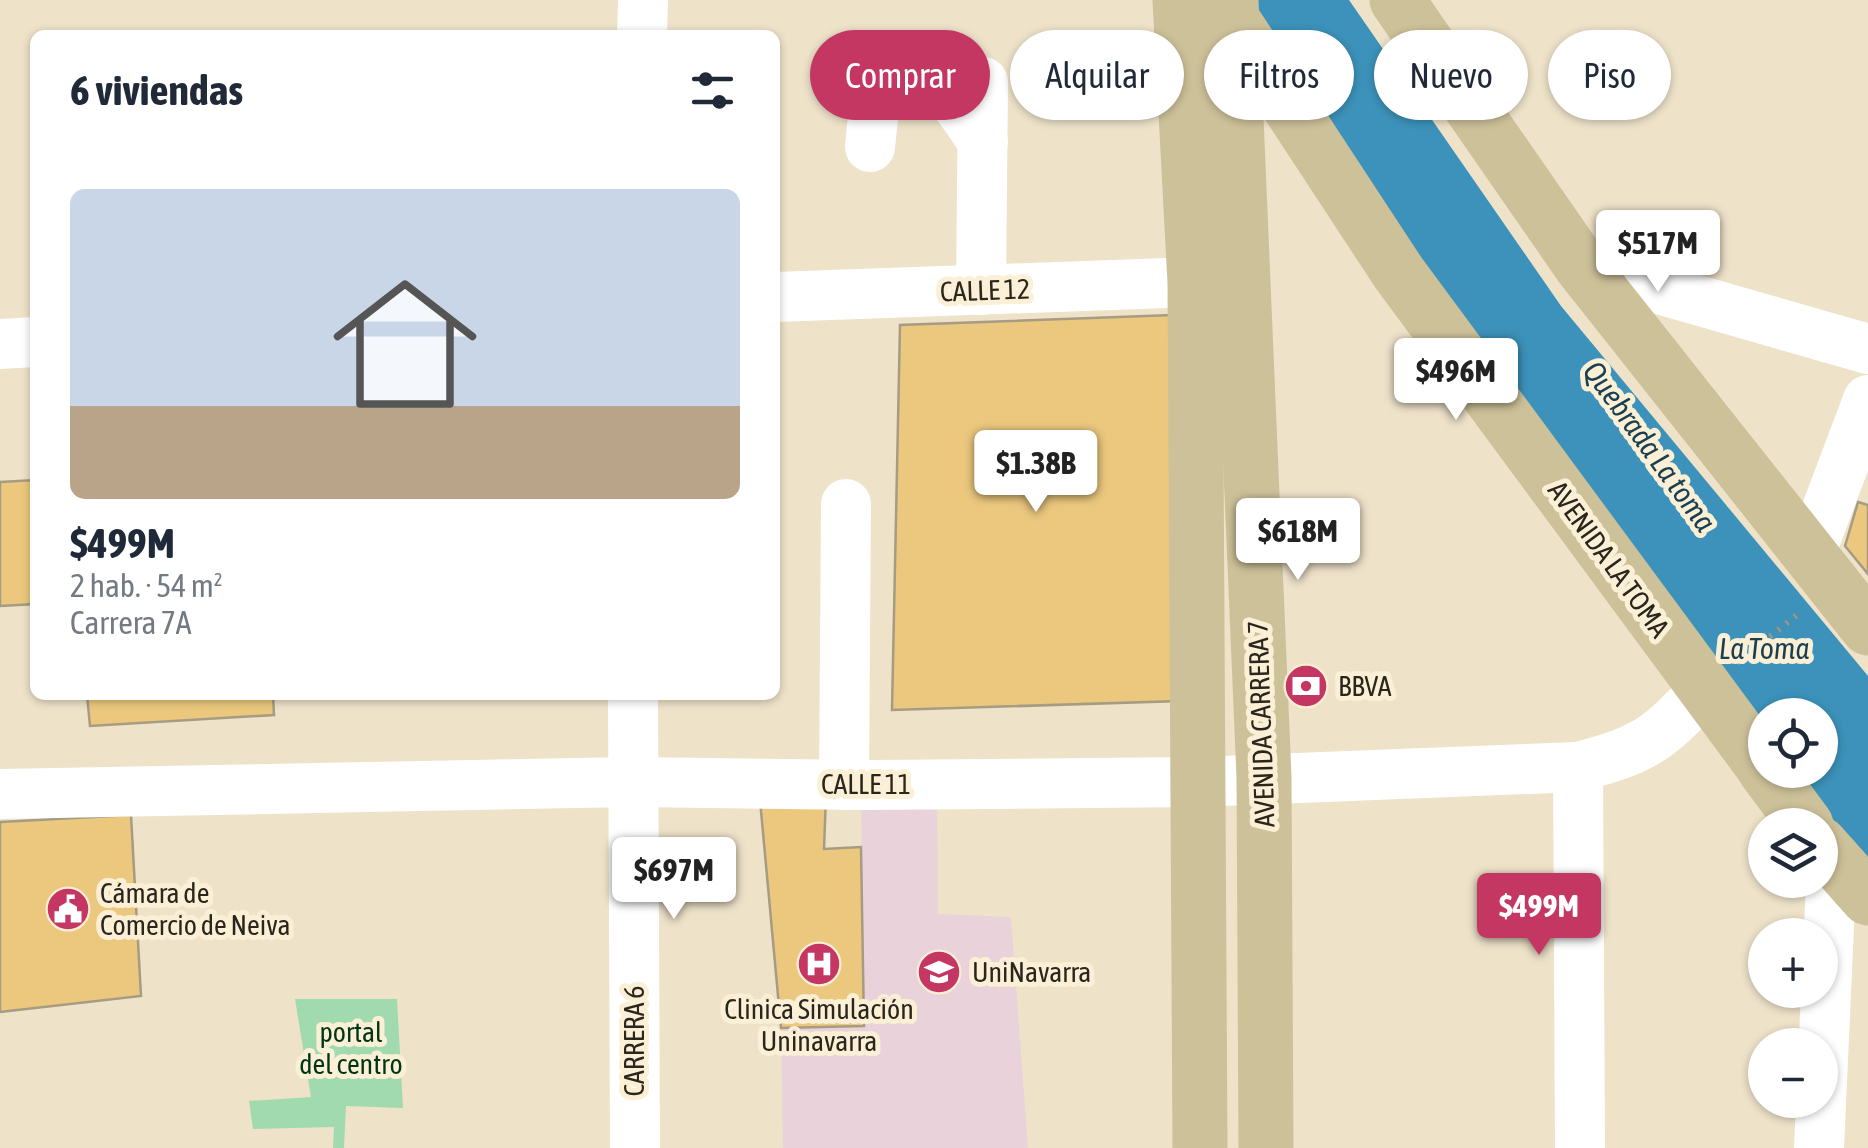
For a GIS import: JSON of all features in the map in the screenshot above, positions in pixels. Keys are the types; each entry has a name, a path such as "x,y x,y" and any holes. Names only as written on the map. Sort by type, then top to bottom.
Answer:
{"main road":[{"path":"1397,0 1582,267 1868,628"},
{"path":"1200,1148 1195,282 1225,5"},
{"name":"AVENIDA LA TOMA","path":"1225,5 1398,272 1748,747"},
{"name":"AVENIDA CARRERA 7","path":"1225,5 1240,167 1264,777 1266,1148"},
{"path":"1240,167 1258,147 1282,138 1316,142"},
{"name":"AVENIDA LA TOMA","path":"1779,788 1794,808"}],"street":[{"path":"642,30 643,0"},
{"path":"870,146 876,88 896,72 923,74 952,98 983,142"},
{"path":"981,290 983,120"},
{"path":"1582,267 1868,349"},
{"name":"CALLE 12","path":"780,297 1195,282"},
{"path":"0,344 30,342"},
{"path":"1822,570 1868,400"},
{"path":"844,785 846,504"},
{"name":"CALLE 11","path":"0,794 633,782 1197,782 1578,768 1633,752 1667,730 1705,688"},
{"name":"CARRERA 6","path":"633,700 635,1148"},
{"path":"1578,768 1580,1148"},
{"path":"1819,1148 1830,898"}],"path":[{"path":"1705,688 1822,570"}],"shaded area":[{"name":"UniNavarra","path":"937,795 938,914 1011,917 1028,1148 783,1148 781,1028 864,1026 861,796"}],"green space":[{"name":"portal del centro","path":"295,999 397,999 403,1108 346,1106 344,1148 333,1148 334,1127 253,1129 249,1101 311,1097"}],"water":[{"name":"La Toma","path":"1238,0 1349,0 1374,36 1374,120 1432,120 1561,306 1868,676 1868,859 1838,826 1838,808 1822,808 1804,788 1838,788 1838,698 1748,698 1748,720 1323,120 1354,120 1354,30 1259,30"}],"building":[{"path":"1172,315 1180,701 892,710 900,325"},
{"path":"30,480 30,604 0,606 0,482"},
{"path":"1858,502 1868,505 1868,574 1845,546"},
{"path":"87,700 273,700 274,715 90,726"},
{"name":"Clinica Simulación Uninavarra","path":"826,796 824,849 861,847 864,1026 781,1028 760,800"},
{"name":"Cámara de Comercio de Neiva","path":"131,815 141,996 0,1012 0,822"}],"place":[{"name":"BBVA","path":"1306,686"},
{"name":"Cámara de Comercio de Neiva","path":"68,909"},
{"name":"Clinica Simulación Uninavarra","path":"819,964"},
{"name":"UniNavarra","path":"939,972"}],"water label":[{"name":"Quebrada La toma","path":"1650,446"}]}
